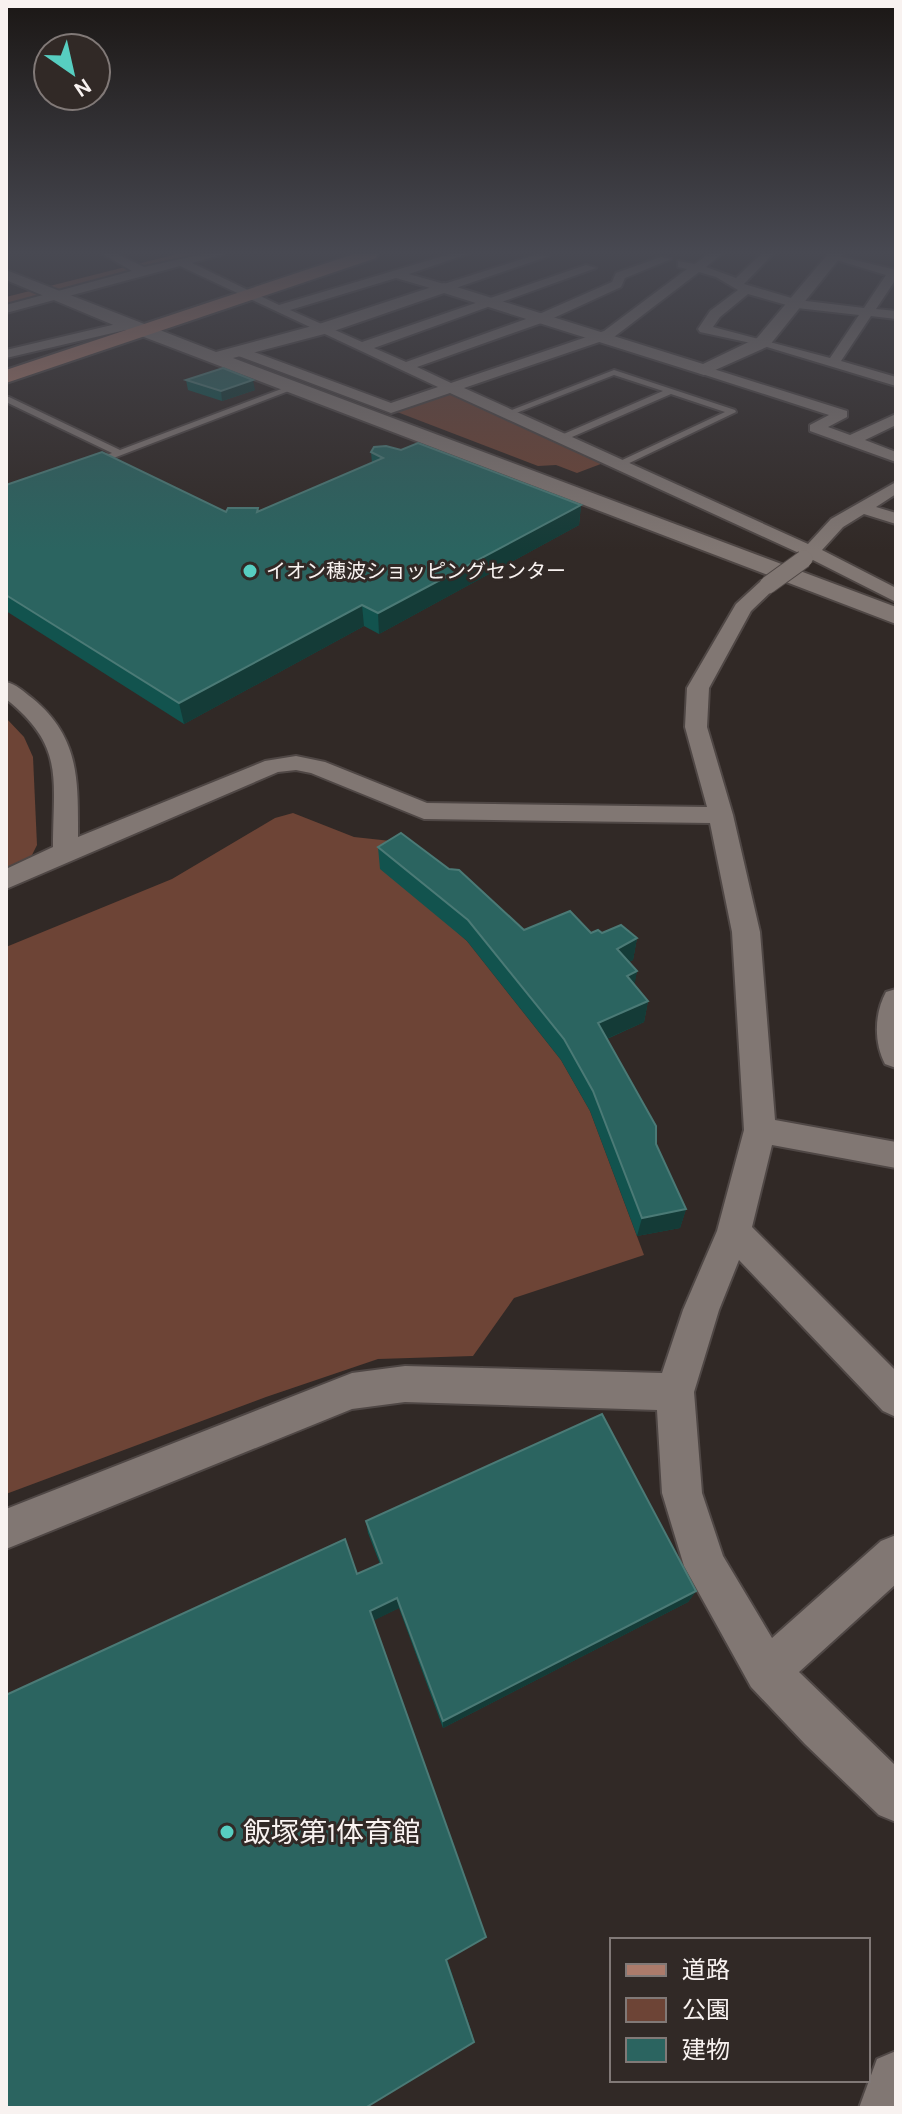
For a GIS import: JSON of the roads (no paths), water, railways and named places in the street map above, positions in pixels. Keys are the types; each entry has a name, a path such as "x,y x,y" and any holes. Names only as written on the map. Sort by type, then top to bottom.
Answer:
{"main road":[{"path":"6,377 71,353"}],"street":[{"path":"206,353 896,616"},
{"path":"218,357 232,353"},
{"path":"242,353 391,408 555,353"},
{"path":"374,353 621,464 896,596"},
{"path":"405,367 445,353"},
{"path":"651,353 842,414 815,428 896,457"},
{"path":"704,370 741,353"},
{"path":"799,353 896,382"},
{"path":"833,363 840,353"},
{"path":"851,441 896,419"},
{"path":"896,487 837,523 808,556 743,608 698,688 696,727 721,815 746,932 760,1130 734,1231 701,1310 675,1392 682,1493 705,1566 767,1671 821,1728 896,1798"},
{"path":"862,508 896,519"},
{"path":"6,688 36,712 57,741 62,767 66,851"},
{"path":"6,880 66,851 273,766 296,763 317,767 424,811 721,815"},
{"path":"896,1000 891,1038 896,1056"},
{"path":"760,1130 896,1155"},
{"path":"734,1231 896,1398"},
{"path":"6,1529 352,1391 405,1384 675,1392"},
{"path":"767,1671 896,1556"},
{"path":"886,2108 896,2078"}],"lane":[{"path":"508,413 614,372 732,412 621,464"},
{"path":"85,466 295,387"},
{"path":"562,438 671,391"},
{"path":"6,399 120,453"}],"place":[{"name":"イオン穂波ショッピングセンター","path":"250,571"},
{"name":"飯塚第1体育館","path":"227,1832"}]}
